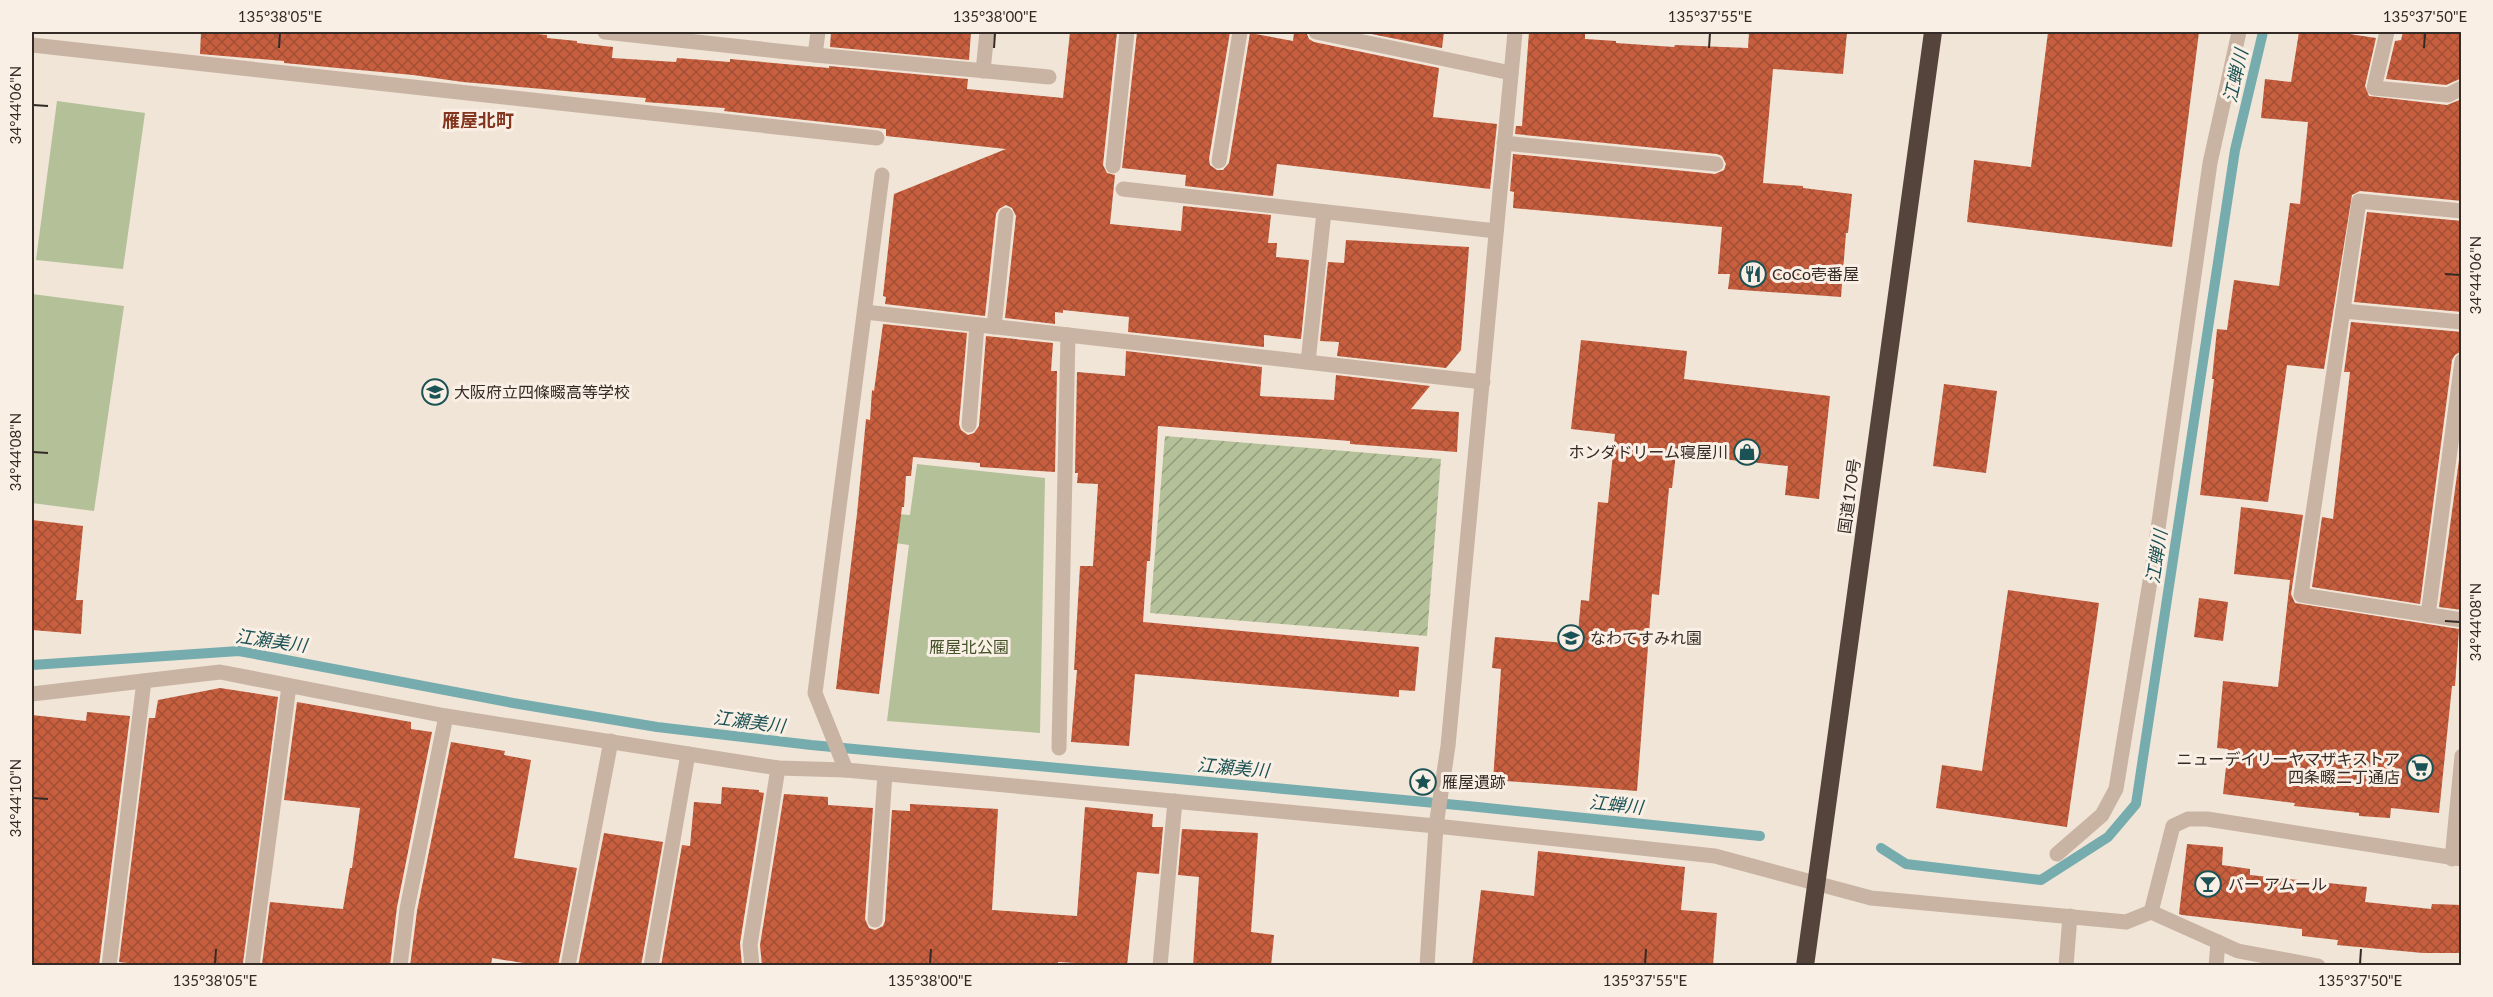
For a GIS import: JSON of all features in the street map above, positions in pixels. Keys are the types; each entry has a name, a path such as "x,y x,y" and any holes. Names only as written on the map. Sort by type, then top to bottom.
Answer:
{"highway":[{"name":"国道170号","path":"1805,966 1933,32"}],"street":[{"path":"605,32 643,34 815,55 1049,77"},
{"path":"815,55 818,32"},
{"path":"983,71 987,32"},
{"path":"1113,166 1127,32"},
{"path":"1219,161 1240,32"},
{"path":"1316,32 1511,73"},
{"path":"1427,966 1436,826 1448,746 1515,32"},
{"path":"2057,854 2102,814 2116,789 2159,523 2210,163 2240,32"},
{"path":"2387,32 2374,87 2448,95 2462,88"},
{"path":"32,45 877,138"},
{"path":"1504,143 1716,164"},
{"path":"846,770 815,693 882,175"},
{"path":"1123,189 1496,231"},
{"path":"2462,212 2359,201 2301,595 2462,620"},
{"path":"1308,362 1324,212"},
{"path":"994,327 1006,215"},
{"path":"2343,310 2462,322"},
{"path":"865,312 1483,382"},
{"path":"969,425 977,325"},
{"path":"1059,748 1068,335"},
{"path":"2428,615 2462,361"},
{"path":"32,694 220,672 446,716 778,768 846,770 1436,826 1715,856 1871,898 2126,922 2151,912 2238,951 2318,966"},
{"path":"109,966 144,681"},
{"path":"252,966 289,686"},
{"path":"400,966 407,909 446,716"},
{"path":"568,966 611,741"},
{"path":"651,966 688,754"},
{"path":"2151,912 2174,826 2188,819 2207,819 2457,859 2462,756"},
{"path":"752,966 750,945 778,768"},
{"path":"875,920 885,774"},
{"path":"1160,966 1175,801"},
{"path":"2066,966 2070,916"},
{"path":"2216,966 2218,942"}],"green space":[{"path":"57,101 145,113 123,269 36,260"},
{"path":"32,294 124,306 94,511 32,503"},
{"path":"1165,436 1441,459 1427,636 1150,613"},
{"name":"雁屋北公園","path":"917,464 1045,478 1040,733 887,721 909,545 856,537 858,511 910,515"}],"building":[{"path":"201,32 513,32 547,35 547,38 613,47 612,58 676,62 677,58 730,62 730,59 829,68 829,66 968,79 967,89 1063,98 1070,32 1117,32 1103,165 1107,173 1115,175 1110,224 1181,231 1183,206 1271,215 1268,243 1277,243 1276,257 1309,260 1301,339 1264,335 1264,347 1128,332 1129,317 1063,310 1063,313 1055,312 1055,324 1005,318 1016,216 1012,208 1006,205 996,214 985,316 885,304 886,297 883,296 894,194 1006,149 886,136 886,129 724,111 725,108 645,102 646,98 463,82 284,63 284,61 200,54"},
{"path":"831,32 971,32 969,60 830,47"},
{"path":"1137,32 1230,32 1209,159 1210,165 1217,170 1223,170 1229,163 1250,33 1293,41 1294,32 1306,32 1309,39 1314,42 1439,68 1433,117 1497,124 1490,189 1277,164 1273,196 1185,186 1186,175 1122,168"},
{"path":"1361,32 1444,32 1442,48"},
{"path":"1529,32 1585,34 1585,39 1616,41 1616,43 1674,47 1675,45 1748,48 1749,32 1847,32 1843,74 1773,69 1763,183 1803,186 1803,188 1852,194 1848,233 1846,233 1841,297 1728,289 1730,274 1718,274 1722,227 1513,208 1514,192 1510,191 1513,154 1715,174 1724,170 1726,164 1722,156 1717,154 1515,134 1516,126 1522,126"},
{"path":"2048,32 2199,32 2172,247 1967,222 1974,160 2031,167"},
{"path":"2299,32 2336,32 2376,38 2365,86 2369,96 2447,105 2462,99 2462,201 2360,191 2352,195 2324,369 2287,365 2268,502 2200,495 2214,379 2212,379 2217,329 2227,330 2234,280 2279,286 2290,203 2300,204 2308,122 2261,118 2265,79 2291,82"},
{"path":"2403,32 2462,32 2462,78 2446,85 2386,79 2395,41 2401,40"},
{"path":"2367,212 2462,221 2462,312 2354,302"},
{"path":"1346,240 1469,247 1461,350 1446,368 1337,356 1339,342 1320,341 1328,262 1344,263"},
{"path":"2351,322 2462,332 2462,351 2452,360 2420,604 2312,587 2322,517 2333,519 2350,372 2344,372"},
{"path":"883,324 967,333 959,424 961,430 968,435 974,433 979,426 986,336 1053,343 1051,371 1057,371 1055,472 980,467 980,463 913,457 911,476 906,476 904,507 902,507 879,694 836,689 866,419 870,420 872,390 874,391"},
{"path":"1581,340 1687,351 1684,379 1830,396 1819,499 1785,495 1788,466 1676,454 1672,488 1669,488 1659,595 1652,594 1637,791 1493,780 1501,669 1492,668 1495,637 1577,644 1581,600 1589,601 1598,502 1608,503 1615,434 1571,429"},
{"path":"1126,351 1262,367 1260,396 1334,400 1336,375 1430,386 1411,409 1459,412 1457,452 1158,426 1150,561 1147,561 1143,622 1419,647 1415,691 1399,690 1399,697 1135,674 1129,746 1071,742 1077,670 1074,670 1080,566 1093,566 1098,484 1077,483 1078,473 1075,473 1077,372 1125,376"},
{"path":"1944,384 1997,391 1986,473 1933,466"},
{"path":"2462,438 2462,610 2439,607"},
{"path":"2241,507 2303,515 2291,594 2295,603 2459,629 2455,686 2452,686 2439,813 2391,808 2390,818 2359,816 2359,813 2294,806 2295,803 2223,794 2228,749 2217,748 2223,681 2278,687 2290,580 2234,574"},
{"path":"32,520 83,526 76,600 83,600 81,634 32,630"},
{"path":"2008,590 2099,603 2067,827 1936,808 1942,765 1982,771"},
{"path":"2199,598 2228,602 2223,641 2194,637"},
{"path":"220,688 278,697 243,963 241,966 151,966 119,962 149,718 155,718 158,700"},
{"path":"297,702 411,722 411,729 432,732 397,907 390,966 262,964 270,902 343,909 350,868 352,868 360,808 284,800"},
{"path":"87,712 130,716 99,966 32,966 32,715 86,721"},
{"path":"451,742 505,751 504,755 531,760 514,858 577,868 558,966 541,966 492,958 491,966 410,966 417,911"},
{"path":"722,787 759,790 764,793 740,943 742,966 661,966 682,845 690,846 694,802 721,804"},
{"path":"784,794 828,797 828,805 873,808 865,919 869,928 875,930 883,926 885,921 892,810 910,811 910,804 998,809 992,910 1077,916 1085,807 1153,814 1152,827 1163,827 1159,874 1137,872 1127,966 1058,962 1058,966 762,966 760,945"},
{"path":"1182,829 1258,833 1251,932 1274,935 1271,966 1193,966 1199,877 1178,875"},
{"path":"604,833 663,842 641,966 578,966"},
{"path":"2187,844 2223,847 2222,865 2250,869 2250,875 2367,887 2365,902 2431,909 2432,904 2462,905 2462,953 2423,953 2337,945 2338,940 2302,936 2302,929 2179,914"},
{"path":"1538,851 1685,867 1681,910 1717,913 1713,966 1472,966 1481,890 1534,896"}],"waterway":[{"name":"江蝉川","path":"1881,848 1906,864 2041,880 2108,837 2136,804 2235,150 2263,32"},
{"name":"江瀬美川","path":"32,665 239,651 513,703 657,727 811,745 1468,806 1760,836"}],"place":[{"name":"CoCo壱番屋","path":"1753,274"},
{"name":"大阪府立四條畷高等学校","path":"435,392"},
{"name":"ホンダドリーム寝屋川","path":"1747,452"},
{"name":"なわてすみれ園","path":"1571,638"},
{"name":"ニューデイリーヤマザキストア 四条畷二丁通店","path":"2420,768"},
{"name":"雁屋遺跡","path":"1423,782"},
{"name":"バー アムール","path":"2208,884"}],"district":[{"name":"雁屋北町","path":"478,121"}]}
